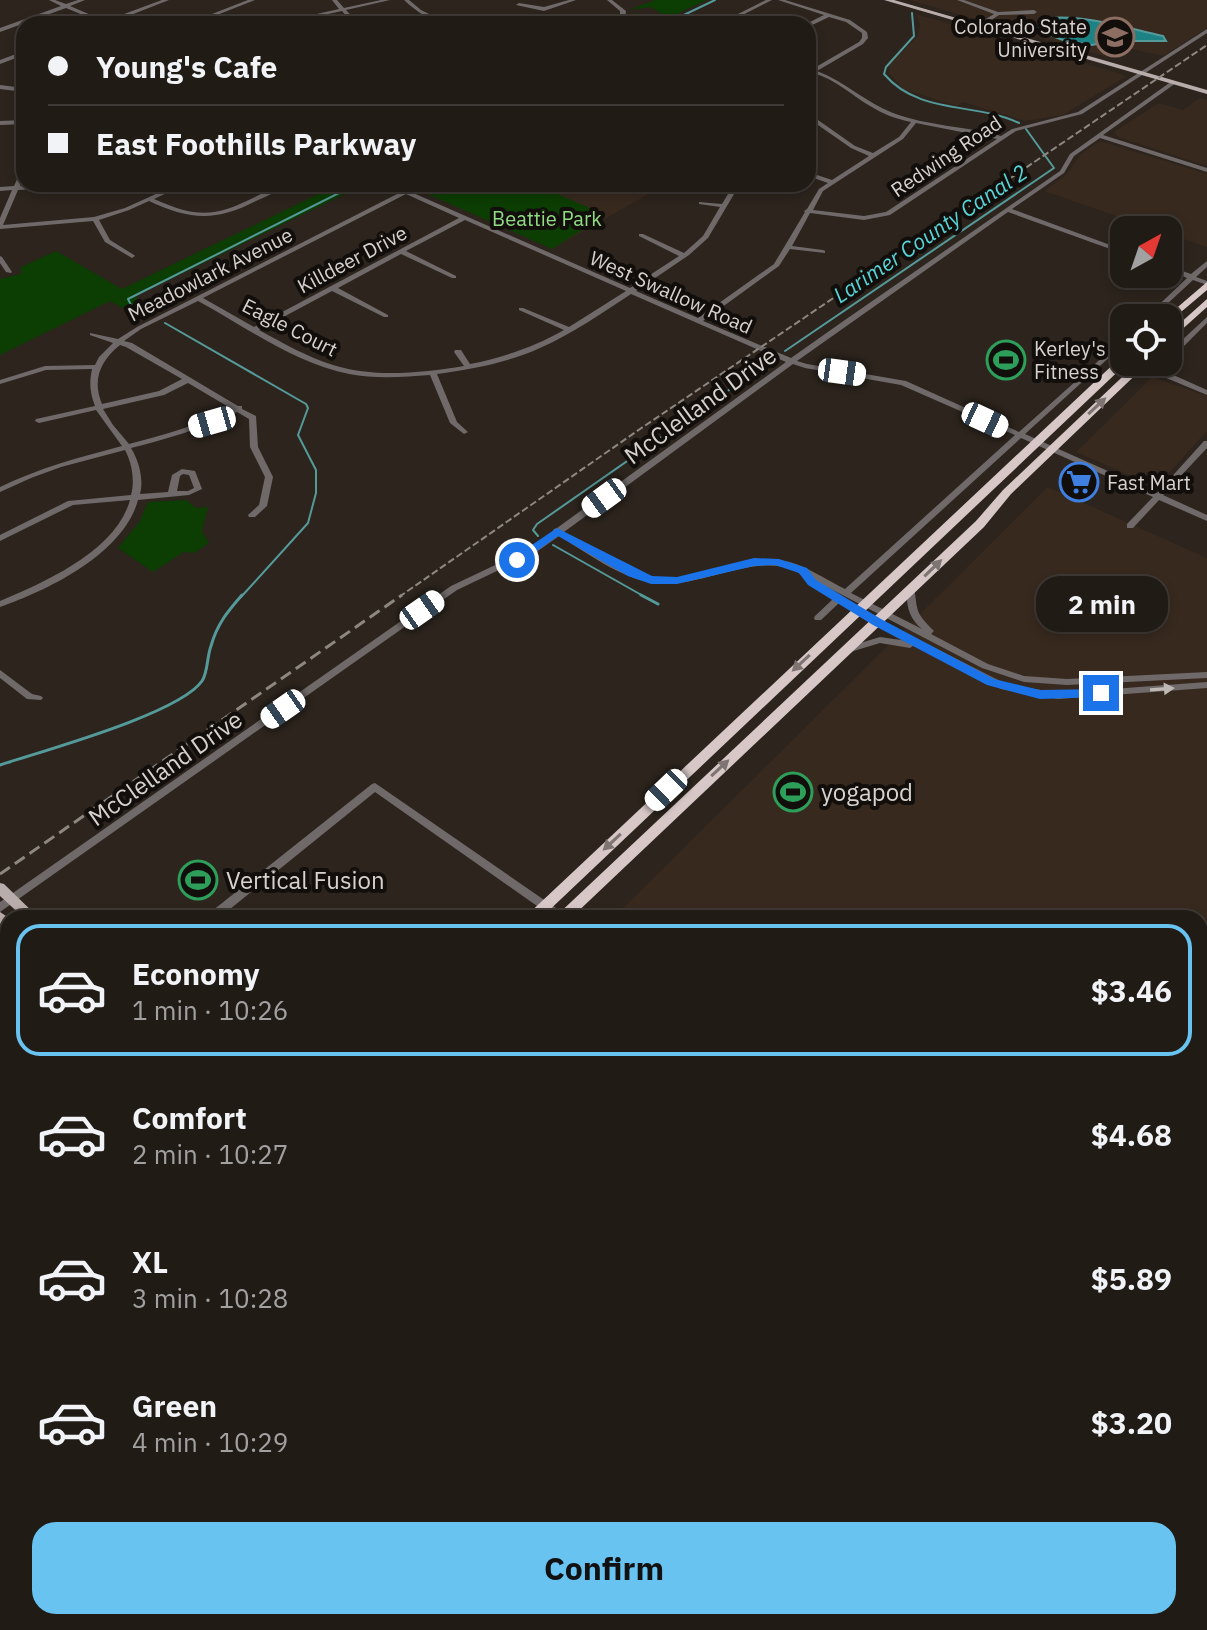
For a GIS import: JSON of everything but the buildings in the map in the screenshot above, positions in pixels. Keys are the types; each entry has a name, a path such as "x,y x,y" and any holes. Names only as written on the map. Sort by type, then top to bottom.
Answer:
{"highway":[{"path":"1182,307 1207,284"},
{"path":"1182,326 1207,302"},
{"path":"540,910 1110,373"},
{"path":"570,910 881,618 1129,376"}],"main road":[{"path":"887,0 1207,95"},
{"path":"0,888 25,910"}],"street":[{"path":"51,0 88,16"},
{"path":"38,16 83,0"},
{"path":"126,16 167,0"},
{"path":"210,16 253,0"},
{"path":"334,0 349,16"},
{"path":"311,16 388,0"},
{"path":"406,0 429,16"},
{"path":"519,5 544,9 574,0"},
{"path":"609,0 623,11 622,16"},
{"path":"737,16 770,0"},
{"path":"780,0 859,26 865,38 859,45 816,69"},
{"path":"959,0 994,13 1034,12"},
{"path":"974,26 994,13"},
{"path":"816,21 828,15"},
{"name":"Redwing Road","path":"807,211 864,218 888,214 1002,138 1024,126 1080,113 1207,31"},
{"path":"816,74 838,81 881,110 915,121 974,129 1002,138"},
{"name":"McClelland Drive","path":"0,908 454,588 517,560 793,363 844,323 1062,172 1072,155 1171,84"},
{"path":"816,121 853,147 874,156"},
{"path":"698,321 772,270 817,194 906,135 915,121"},
{"path":"1100,136 1207,170"},
{"path":"816,177 833,182"},
{"path":"0,189 16,188 0,226 95,219 165,192"},
{"path":"149,199 181,215 200,220 227,212 269,192"},
{"name":"West Swallow Road","path":"405,192 793,363 894,380 1207,518"},
{"name":"Meadowlark Avenue","path":"97,367 118,341 405,192"},
{"name":"Eagle Court","path":"198,298 317,362 342,370 386,376 433,373 512,355 538,346 567,329 684,256 706,237 732,192"},
{"path":"701,203 724,206"},
{"path":"1008,210 1110,247"},
{"name":"Killdeer Drive","path":"256,329 464,218"},
{"path":"95,219 107,241 132,256"},
{"path":"641,235 684,256"},
{"path":"788,247 823,252"},
{"path":"400,251 454,277"},
{"path":"0,258 9,272"},
{"path":"1163,304 1207,263"},
{"path":"1182,273 1207,284"},
{"path":"332,288 386,316"},
{"path":"521,309 567,329"},
{"path":"1182,343 1207,319"},
{"path":"92,334 118,341 253,418 254,447 269,477 263,506 252,515"},
{"path":"458,352 467,365"},
{"path":"818,618 1110,353"},
{"path":"0,382 45,368 97,367 91,391 96,406 126,446 135,464 135,496 123,523 89,558 47,585 0,604"},
{"path":"433,373 454,423 464,432"},
{"path":"1169,376 1207,393"},
{"path":"39,421 161,393 189,379"},
{"path":"0,490 39,469 212,422 239,408"},
{"path":"1130,526 1205,448"},
{"path":"0,538 71,503 172,494"},
{"path":"557,531 632,573 651,580 677,580 764,561 803,570 812,582 843,595 933,652 991,682 1040,695 1072,696 1207,685"},
{"path":"911,589 910,604 914,617 950,647"},
{"path":"881,618 998,671 1039,682 1207,675"},
{"path":"847,650 891,640 933,652"},
{"path":"0,673 30,697 38,698"},
{"path":"221,910 375,787 548,910"}],"shaded area":[{"name":"Colorado State University","path":"909,0 1207,0 1207,28 1163,56 1118,46 1104,56"},
{"path":"916,14 1125,77 1063,115 1025,121 963,102 957,106 903,89 889,73 890,64 918,36 920,24"},
{"path":"1199,98 1207,100 1207,166 1118,137 1114,132 1159,103 1183,110"},
{"path":"1100,141 1207,174 1207,247 1182,239 1182,216 1116,216 1044,191 1066,175 1080,155"},
{"name":"Beattie Park","path":"423,192 652,192 552,249"},
{"path":"1152,377 1207,396 1207,431 1156,487 1076,452"},
{"path":"1048,487 1207,558 1207,910 621,910"}],"green space":[{"path":"655,0 707,0 672,16 665,16 651,7 629,10"},
{"path":"322,192 349,192 136,296 138,303 155,312 142,319 110,301 0,355 0,279 21,274 21,267 56,251 122,289"},
{"name":"Beattie Park","path":"423,192 553,192 606,215 552,249"},
{"path":"186,500 196,508 208,507 202,531 209,543 194,553 184,552 153,572 118,548 140,521 148,502"}],"water":[{"path":"1049,18 1078,18 1107,23 1163,36 1166,41 1110,41 1092,45 1063,40 1030,28"}],"waterway":[{"path":"682,16 715,0"},
{"name":"Larimer County Canal 2","path":"912,13 914,36 886,67 884,74 898,87 930,102 984,112 1019,123"},
{"name":"Larimer County Canal 2","path":"785,351 1054,168 1026,129"},
{"path":"150,314 132,307 128,299 341,192"},
{"path":"165,323 306,404 308,408 298,435 316,470 316,493 308,523 241,597"},
{"name":"Larimer County Canal 2","path":"538,536 533,530 537,524 772,360"},
{"name":"Larimer County Canal 2","path":"553,545 645,597"},
{"path":"0,765 108,730 188,694 202,681 216,631 242,595"},
{"name":"Larimer County Canal 2","path":"641,595 658,604"}],"railway":[{"path":"399,597 640,429 1207,45"},
{"path":"0,874 402,595"}],"place":[{"name":"Colorado State University","path":"1115,37"},
{"name":"Kerley's Fitness","path":"1006,360"},
{"name":"Fast Mart","path":"1079,482"},
{"name":"yogapod","path":"793,792"},
{"name":"Vertical Fusion","path":"198,880"}],"route":[{"path":"517,560 557,531 632,573 651,580 677,580 754,562 776,562 803,570 812,582 877,622 982,679 1040,695 1101,693"}]}
